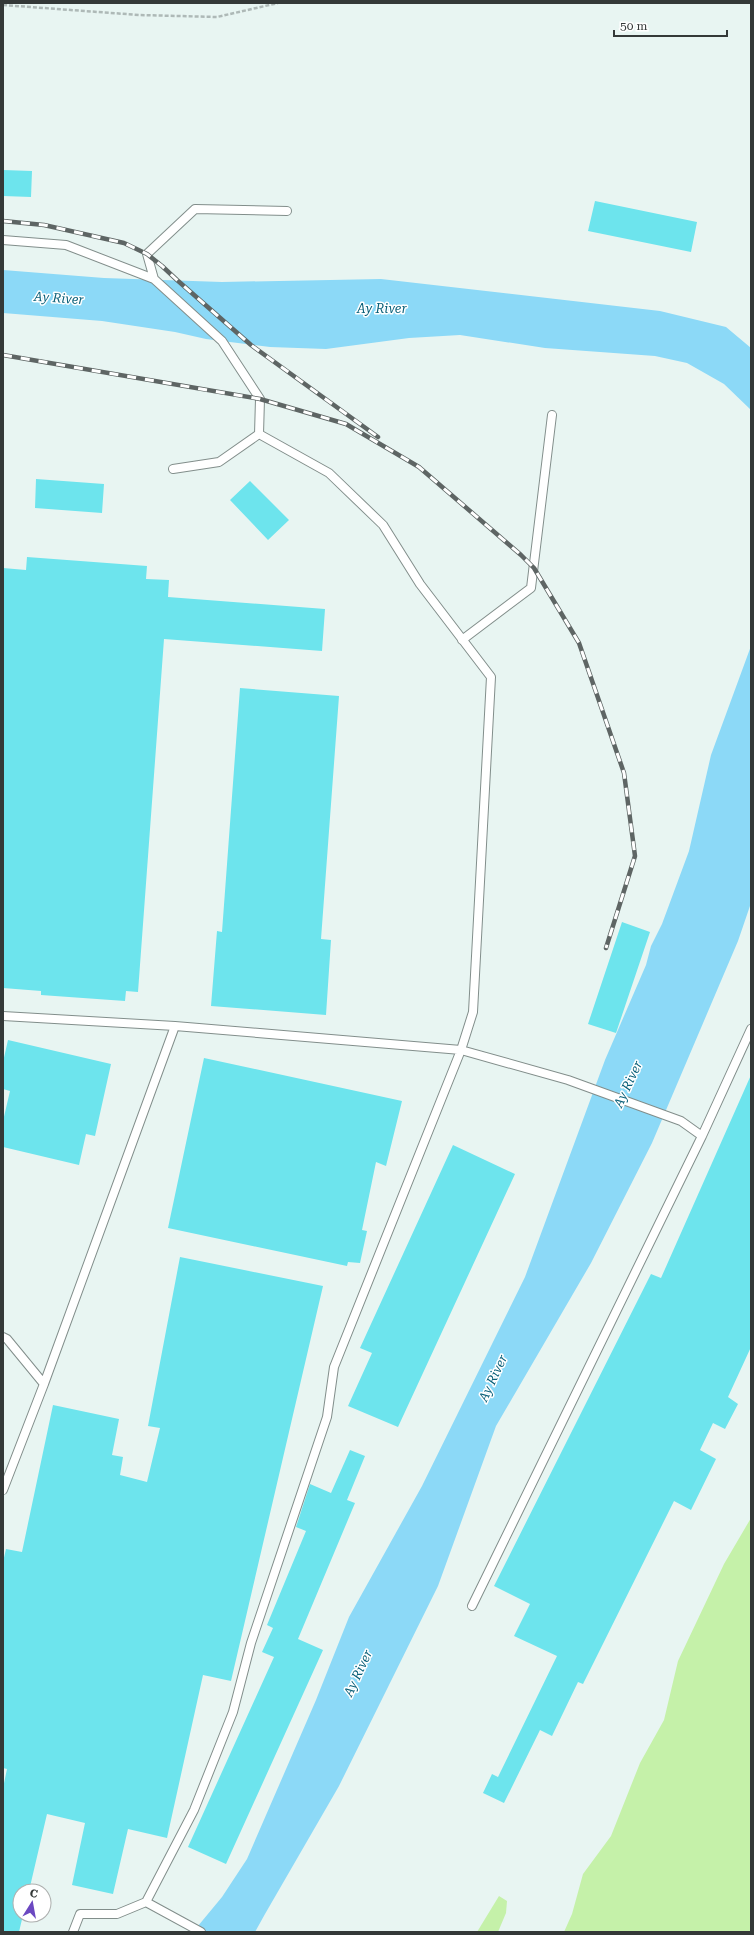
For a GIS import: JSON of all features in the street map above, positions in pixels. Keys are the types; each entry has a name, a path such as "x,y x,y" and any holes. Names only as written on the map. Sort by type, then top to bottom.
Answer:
{"lane":[{"path":"154,280 146,254 195,208 287,211"},
{"path":"3,240 66,245 154,280 222,341 260,399 259,434"},
{"path":"462,640 531,588 552,415"},
{"path":"173,469 219,462 259,434"},
{"path":"73,1932 80,1914 117,1914 146,1902 194,1810 233,1712 251,1643 327,1417 334,1367 461,1050 473,1012 490,677 420,584 383,525 329,473 259,434"},
{"path":"3,1016 175,1026 461,1050 568,1080 682,1121 702,1136"},
{"path":"3,1490 44,1384 175,1026"},
{"path":"472,1606 702,1136 751,1029"},
{"path":"3,1337 7,1339 44,1384"},
{"path":"146,1902 201,1932"}],"path":[{"path":"3,5 139,15 217,17 278,3"}],"green space":[{"path":"751,1518 751,1932 564,1932 572,1914 583,1874 611,1836 640,1763 664,1720 678,1661 724,1564"},
{"path":"499,1896 507,1901 506,1913 498,1932 477,1932"}],"water":[{"name":"Ay River","path":"3,270 104,278 222,282 381,279 660,311 726,327 751,348 751,410 724,384 687,363 655,356 545,348 460,335 409,338 326,349 270,347 206,339 175,332 102,321 3,313"},
{"name":"Ay River","path":"751,646 751,903 738,941 652,1143 591,1263 496,1426 438,1586 339,1786 255,1932 193,1932 222,1897 247,1859 316,1700 349,1617 422,1486 525,1277 605,1060 646,965 651,946 662,924 689,851 711,755"}],"building":[{"path":"3,170 32,171 31,197 3,196"},
{"path":"595,201 697,222 691,252 588,231"},
{"path":"36,479 104,484 102,513 35,508"},
{"path":"250,481 289,520 268,540 230,500"},
{"path":"27,557 147,566 146,579 169,580 168,597 325,609 322,651 164,639 138,992 126,991 125,1001 41,995 41,991 3,988 3,568 26,570"},
{"path":"240,688 339,696 321,939 331,940 326,1015 211,1006 217,931 222,932"},
{"path":"622,922 650,932 616,1033 588,1024"},
{"path":"8,1040 111,1064 95,1136 86,1134 79,1165 3,1147 3,1121 10,1091 3,1089 3,1062"},
{"path":"204,1058 402,1101 386,1166 376,1162 362,1230 367,1231 360,1263 348,1262 347,1266 168,1228"},
{"path":"751,1075 751,1347 728,1397 738,1404 725,1429 713,1423 700,1450 716,1459 691,1510 674,1501 583,1684 578,1682 552,1736 540,1730 504,1803 483,1793 492,1774 498,1777 557,1656 514,1636 530,1604 494,1586 651,1274 661,1278"},
{"path":"453,1145 515,1174 398,1427 348,1406 372,1353 360,1348"},
{"path":"180,1257 323,1286 231,1681 203,1675 167,1838 128,1829 113,1894 72,1885 85,1823 47,1814 31,1883 12,1883 12,1923 21,1923 19,1932 3,1932 3,1788 7,1769 3,1768 3,1562 6,1549 22,1552 53,1405 119,1419 112,1455 123,1457 120,1475 147,1482 160,1428 148,1426"},
{"path":"350,1450 365,1456 347,1500 355,1503 298,1639 323,1650 226,1864 188,1847 274,1657 262,1652 273,1628 267,1625 306,1531 296,1527 310,1484 331,1493"}],"railway":[{"path":"3,221 44,225 124,243 147,254 251,345 378,437"},
{"path":"3,355 260,399 346,424 419,467 521,555 534,568 579,643 624,773 635,856 606,948"}]}
